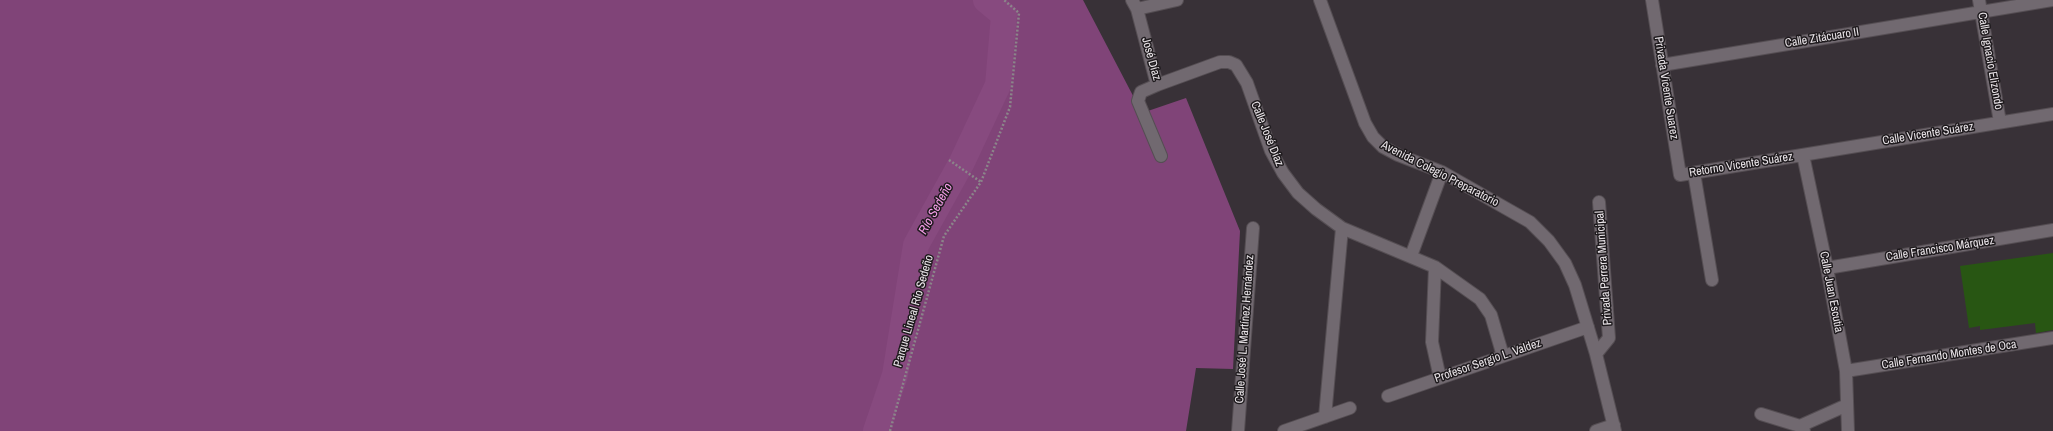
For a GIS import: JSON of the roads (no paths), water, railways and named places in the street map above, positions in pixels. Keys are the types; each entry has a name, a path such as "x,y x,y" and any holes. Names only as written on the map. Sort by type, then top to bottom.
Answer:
{"street":[{"path":"1135,5 1177,0"},
{"name":"Avenida Colegio Preparatorio","path":"1320,0 1365,123 1373,137 1383,147 1398,155 1442,172 1530,222 1549,241 1565,263 1588,327 1614,428"},
{"name":"Privada Vicente Suarez","path":"1652,0 1680,175"},
{"name":"Calle Zitácuaro II","path":"1662,65 1980,6 2053,0"},
{"name":"José Díaz","path":"1135,5 1157,85 1220,62 1229,62 1236,65"},
{"name":"Calle Ignacio Elizondo","path":"1980,6 2000,122"},
{"name":"Calle José Díaz","path":"1236,65 1247,83 1271,152 1283,173 1298,193 1316,209 1342,228 1435,267 1480,299 1492,315 1503,356"},
{"path":"1157,85 1141,92 1138,101 1161,156"},
{"name":"Calle Vicente Suárez","path":"1803,155 2053,114"},
{"name":"Retorno Vicente Suárez","path":"1680,175 1803,155"},
{"name":"Calle Juan Escutia","path":"1803,155 1827,268 1846,371 1848,431"},
{"path":"1411,256 1442,172"},
{"path":"1694,173 1712,280"},
{"name":"Privada Perrera Municipal","path":"1596,354 1609,338 1599,202"},
{"name":"Calle José L. Martínez Hernández","path":"1238,431 1253,228"},
{"path":"1325,417 1342,228"},
{"name":"Calle Francisco Márquez","path":"1827,268 2053,230"},
{"path":"1435,267 1432,342 1440,378"},
{"name":"Profesor Sergio L. Valdez","path":"1388,396 1588,327"},
{"name":"Calle Fernando Montes de Oca","path":"1846,371 2053,338"},
{"path":"1761,414 1802,429 1847,405"},
{"path":"1284,431 1350,408"},
{"path":"1596,431 1614,428"}],"waterway":[{"name":"Río Sedeño","path":"876,431 895,375 916,245 962,162 998,85 1004,15 986,0"}]}
